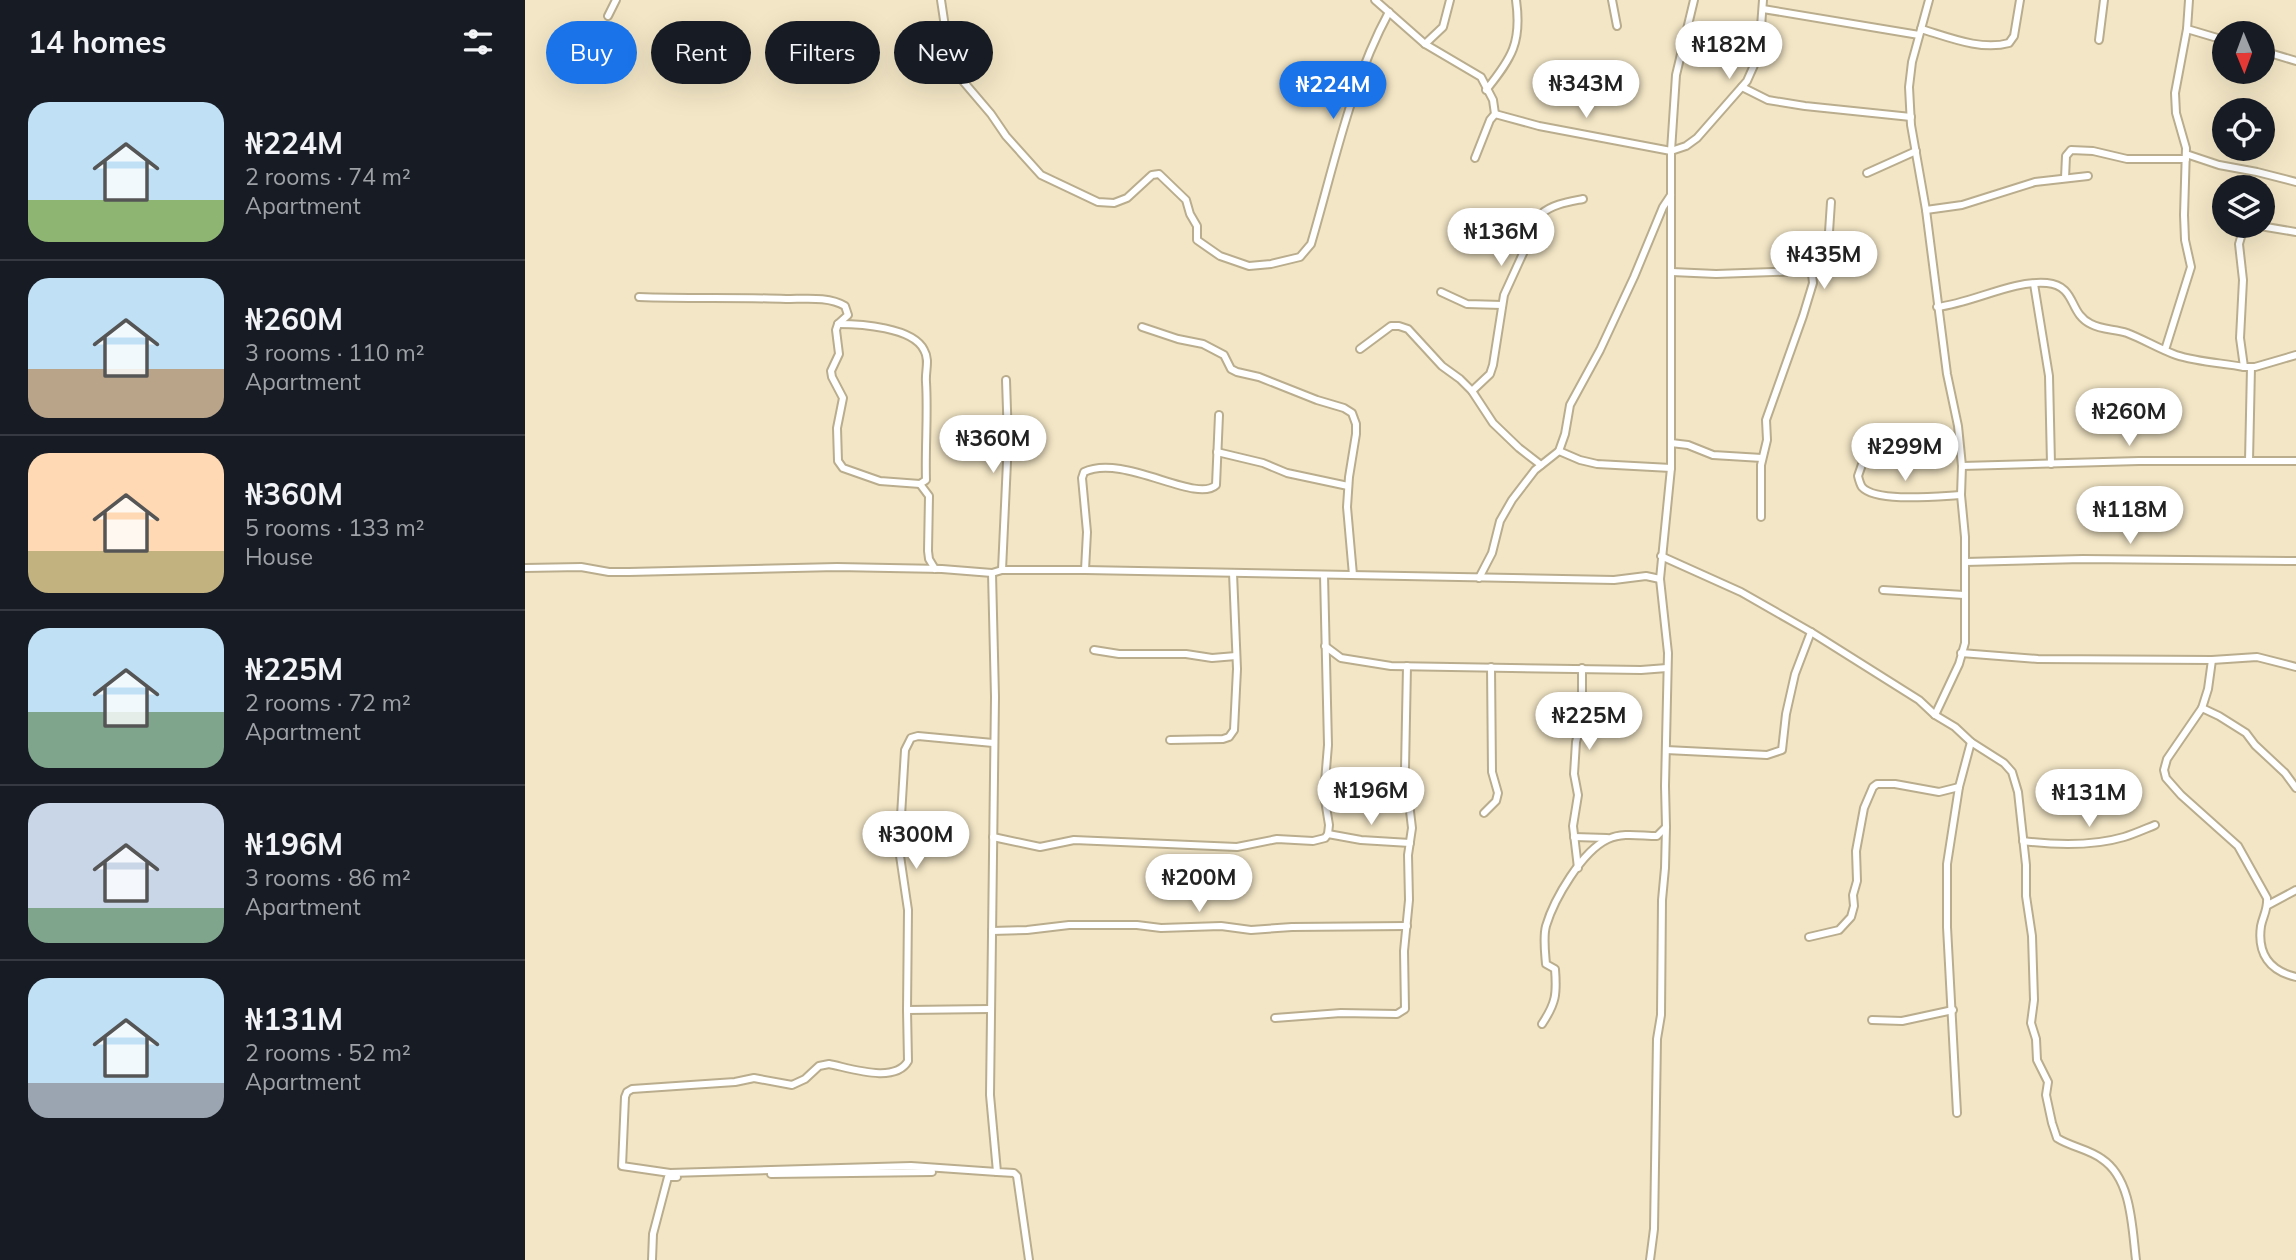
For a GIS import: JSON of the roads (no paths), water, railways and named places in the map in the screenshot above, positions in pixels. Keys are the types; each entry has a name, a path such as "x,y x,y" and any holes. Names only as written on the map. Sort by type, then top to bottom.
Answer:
{"street":[{"path":"608,16 616,0"},
{"path":"941,0 951,67 1041,175 1098,202 1114,203 1127,198 1152,175 1159,174 1186,200 1197,226 1197,240 1220,256 1249,266 1300,257 1311,244 1357,82 1389,12"},
{"path":"1375,0 1425,44 1481,77 1493,100 1495,114 1475,158"},
{"path":"1425,44 1443,27 1450,0"},
{"path":"1486,90 1507,64 1515,42 1518,29 1516,0"},
{"path":"1612,0 1618,26"},
{"path":"1650,1260 1654,1229 1657,1039 1661,1015 1661,900 1666,827 1668,653 1660,579 1671,468 1671,151 1676,75 1694,0"},
{"path":"1495,114 1539,126 1671,151 1686,146 1697,138 1742,87 1753,69 1759,54 1763,0"},
{"path":"1929,0 1912,62 1909,88 1937,307 1962,466 1961,495 1965,537 1965,643 1959,664 1935,715"},
{"path":"1762,9 1920,32 1990,46 2009,43 2014,36 2020,0"},
{"path":"2099,40 2104,0"},
{"path":"2165,350 2190,267 2184,215 2186,156 2176,113 2175,93 2187,29 2189,0"},
{"path":"2187,29 2212,36"},
{"path":"2275,55 2296,61"},
{"path":"1742,87 1767,100 1805,107 1911,117"},
{"path":"2066,178 2066,156 2071,150 2136,159 2186,156 2296,182"},
{"path":"1867,173 1916,151"},
{"path":"1926,210 1962,205 2035,182 2088,176"},
{"path":"1479,578 1492,553 1500,521 1525,481 1559,451 1565,435 1570,405 1606,338 1663,206 1672,193"},
{"path":"1472,391 1490,374 1502,305 1512,275 1541,214 1558,204 1583,199"},
{"path":"1805,271 1829,232 1831,202"},
{"path":"2275,229 2296,232"},
{"path":"2241,238 2243,280 2240,338 2248,367 2249,461"},
{"path":"1672,272 1716,274 1805,271 1812,274 1803,316 1767,415 1767,440 1762,458 1761,517"},
{"path":"1937,307 1955,305 2011,288 2048,283 2067,291 2078,315 2092,325 2119,331 2191,359 2248,367 2296,355"},
{"path":"2034,284 2049,376 2051,464"},
{"path":"1441,292 1467,304 1502,305"},
{"path":"639,297 833,300 845,306 848,315 838,324 839,354 831,371 843,398 837,428 840,465 880,481 919,484 926,480 928,403 925,351 917,342 898,332 877,326 838,324"},
{"path":"1360,349 1391,326 1408,329 1442,366 1472,391 1493,423 1541,465"},
{"path":"1142,327 1178,340 1203,344 1224,355 1231,369 1237,372 1259,377 1352,413 1356,434 1347,507 1353,575"},
{"path":"1002,570 1008,440 1006,380"},
{"path":"1085,570 1087,533 1082,478 1084,472 1092,468 1128,469 1203,491 1212,489 1216,485 1219,415"},
{"path":"1671,443 1688,445 1713,455 1762,458"},
{"path":"1867,450 1858,476 1862,487 1873,493 1888,497 1961,495"},
{"path":"1559,451 1597,464 1671,468"},
{"path":"1217,452 1263,463 1287,473 1348,486"},
{"path":"1962,466 2296,461"},
{"path":"919,484 929,496 928,551 935,569"},
{"path":"1965,562 2083,559 2296,561"},
{"path":"1646,576 1661,560"},
{"path":"1661,560 1741,592 1811,632 1919,700 1971,742 2004,763 2012,772 2018,792 2027,872 2026,896 2032,936 2031,1023 2036,1039 2037,1060 2048,1082 2046,1095 2052,1123 2057,1138 2100,1157 2119,1178 2131,1220 2136,1260"},
{"path":"525,568 582,567 608,572 837,568 935,569 992,573 1002,570 1085,570 1614,580 1646,576 1660,579"},
{"path":"992,573 995,697 990,1095 997,1172"},
{"path":"1170,740 1223,739 1232,733 1235,726 1233,573"},
{"path":"993,837 1040,847 1074,840 1237,847 1277,839 1313,841 1325,838 1328,834 1324,793 1328,746 1324,575"},
{"path":"1883,590 1964,595"},
{"path":"1666,750 1767,755 1782,750 1794,674 1811,632"},
{"path":"1325,646 1341,658 1407,666 1667,668"},
{"path":"1094,650 1119,654 1186,654 1212,659 1236,656"},
{"path":"1961,653 2038,659 2133,657 2212,660 2257,657 2296,667"},
{"path":"1325,667 1341,658"},
{"path":"2212,660 2202,708 2165,764 2166,778 2238,846 2265,894 2268,905 2260,940 2265,954 2271,967 2296,977"},
{"path":"1275,1018 1402,1012 1406,1004 1403,976 1408,855 1412,828 1405,769 1407,666"},
{"path":"1484,813 1496,801 1498,793 1492,772 1490,667"},
{"path":"1578,868 1573,815 1578,795 1574,755 1582,718 1582,668"},
{"path":"2202,708 2246,733 2296,788"},
{"path":"993,743 918,736 907,743 899,849 908,910 908,1061 905,1066 889,1074 829,1064 819,1066 805,1079 792,1085 754,1078 735,1082 632,1089 625,1097 622,1166 670,1172 911,1166 1014,1173 1017,1176 1029,1260"},
{"path":"1957,1113 1947,927 1947,864 1958,787 1971,742"},
{"path":"1809,937 1839,930 1851,917 1857,881 1856,851 1864,808 1873,786 1895,784 1940,792 1958,787"},
{"path":"2023,841 2102,842 2155,825"},
{"path":"1574,837 1657,836 1666,827"},
{"path":"1328,834 1361,841 1410,843"},
{"path":"1542,1024 1556,998 1555,969 1546,964 1546,926 1559,896 1578,868 1588,855 1609,838"},
{"path":"2268,905 2296,890"},
{"path":"992,931 1069,925 1136,925 1161,928 1221,926 1251,930 1292,926 1407,926"},
{"path":"907,1010 990,1009"},
{"path":"1872,1020 1902,1021 1953,1010"},
{"path":"652,1260 653,1234 669,1177 997,1172"}]}
